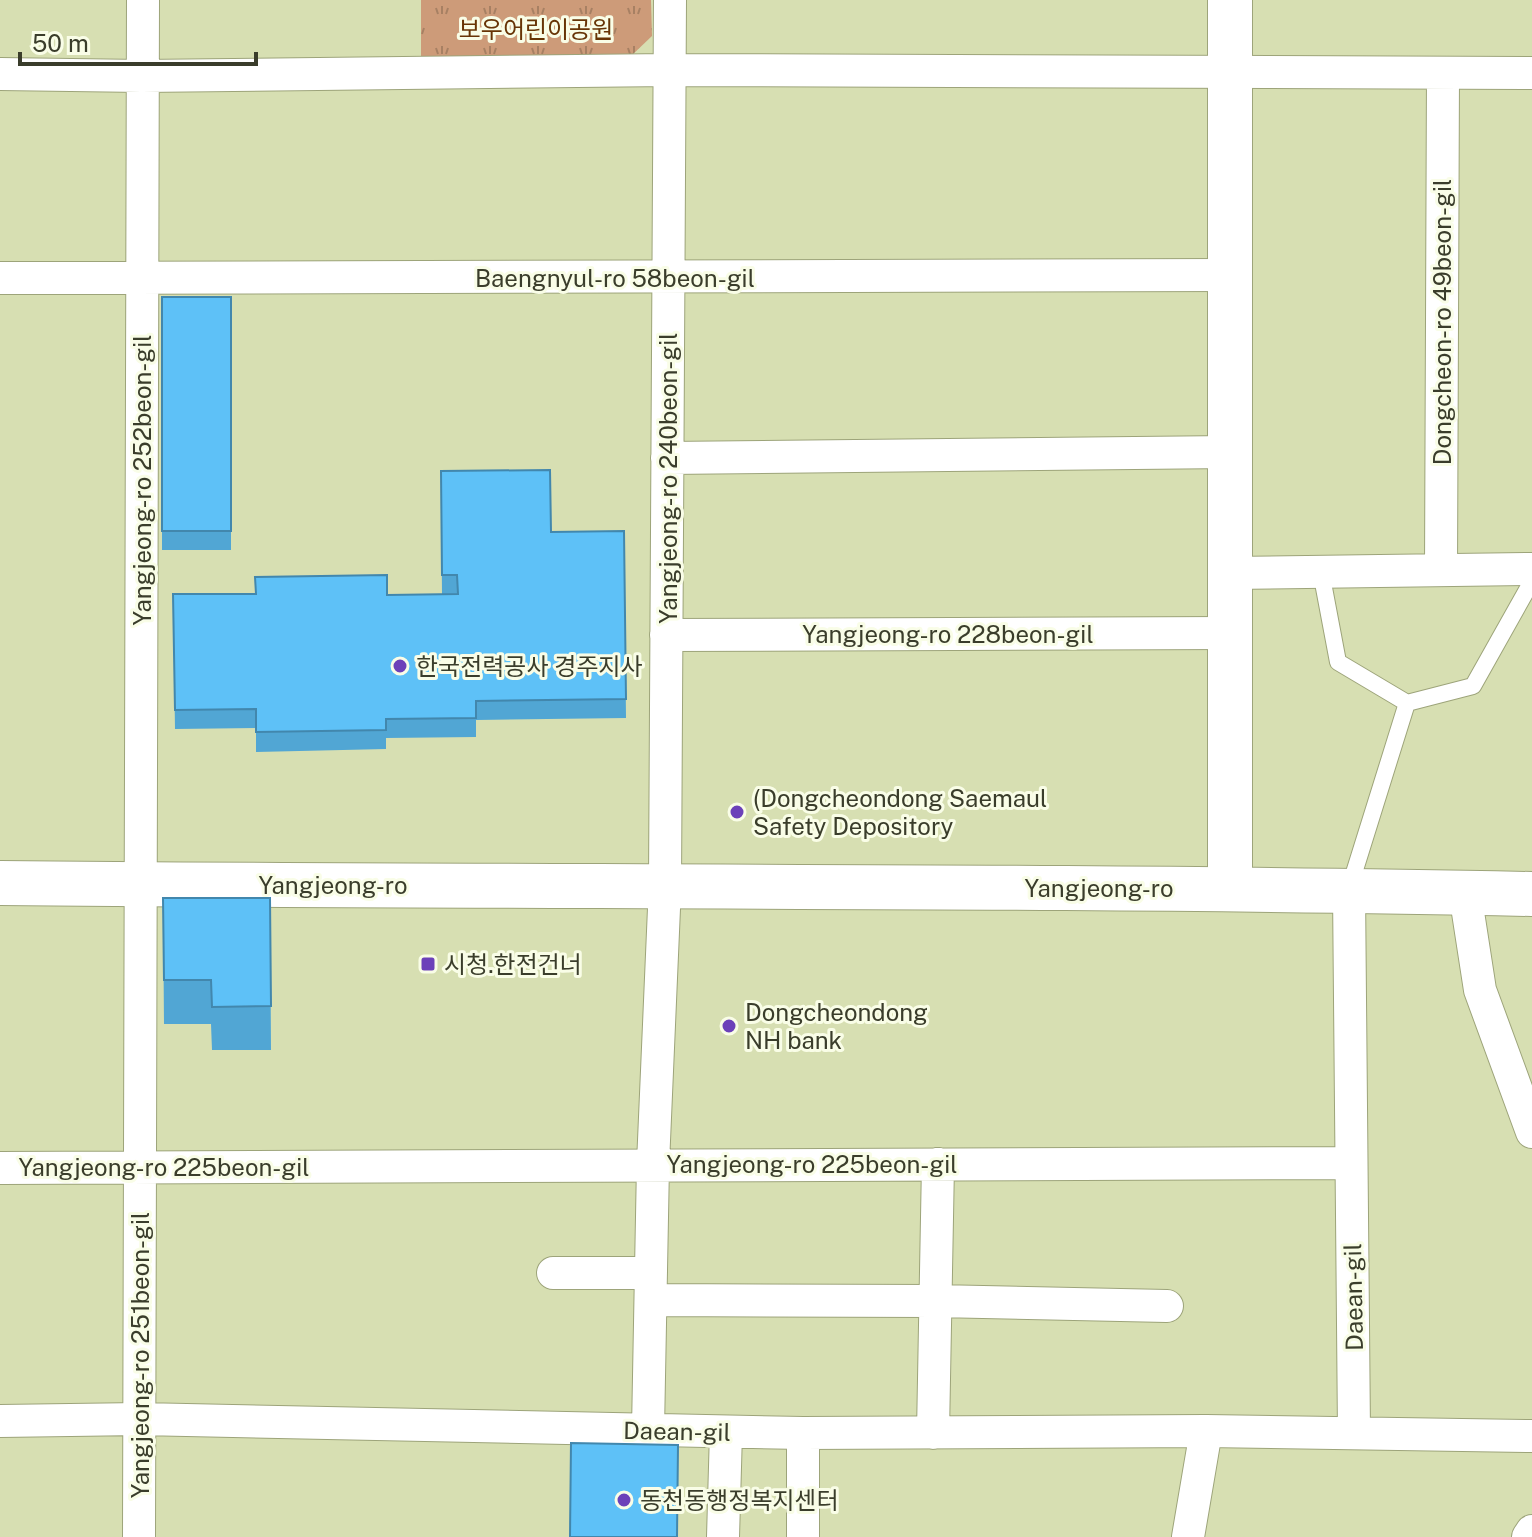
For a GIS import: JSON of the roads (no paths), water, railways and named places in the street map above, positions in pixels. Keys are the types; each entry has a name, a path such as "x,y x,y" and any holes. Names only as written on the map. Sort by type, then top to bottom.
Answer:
{"street":[{"name":"Yangjeong-ro 252beon-gil","path":"141,884 143,0"},
{"name":"Yangjeong-ro 240beon-gil","path":"665,885 670,0"},
{"path":"1230,0 1230,889"},
{"path":"0,74 142,76 669,70 1532,73"},
{"name":"Dongcheon-ro 49beon-gil","path":"1441,570 1443,73"},
{"name":"Baengnyul-ro 58beon-gil","path":"0,278 1230,275"},
{"path":"667,458 1230,452"},
{"path":"1230,573 1532,569"},
{"name":"Yangjeong-ro 228beon-gil","path":"666,635 1230,633"},
{"name":"Yangjeong-ro","path":"0,883 1230,889 1532,894"},
{"name":"Yangjeong-ro 251beon-gil","path":"139,1537 141,884"},
{"path":"648,1430 653,1164 665,885"},
{"path":"1349,890 1351,1163"},
{"path":"1465,893 1480,990 1524,1077 1532,1132"},
{"name":"Yangjeong-ro 225beon-gil","path":"0,1168 1351,1163"},
{"name":"Daean-gil","path":"1351,1163 1354,1432"},
{"path":"933,1433 938,1164"},
{"path":"553,1273 651,1286 936,1301 1167,1306"},
{"name":"Daean-gil","path":"0,1421 140,1419 803,1433 1206,1431 1532,1436"},
{"path":"1188,1537 1206,1431"},
{"path":"723,1537 726,1432"},
{"path":"803,1433 803,1537"},
{"path":"1528,1537 1532,1531"}],"lane":[{"path":"1321,572 1338,662 1407,703 1473,686 1532,581"},
{"path":"1349,890 1407,703"}],"place":[{"name":"한국전력공사 경주지사","path":"400,666"},
{"name":"(Dongcheondong Saemaul Safety Depository","path":"737,812"},
{"name":"시청.한전건너","path":"428,964"},
{"name":"Dongcheondong NH bank","path":"729,1026"},
{"name":"동천동행정복지센터","path":"624,1500"}],"park label":[{"name":"보우어린이공원","path":"536,29"}]}
